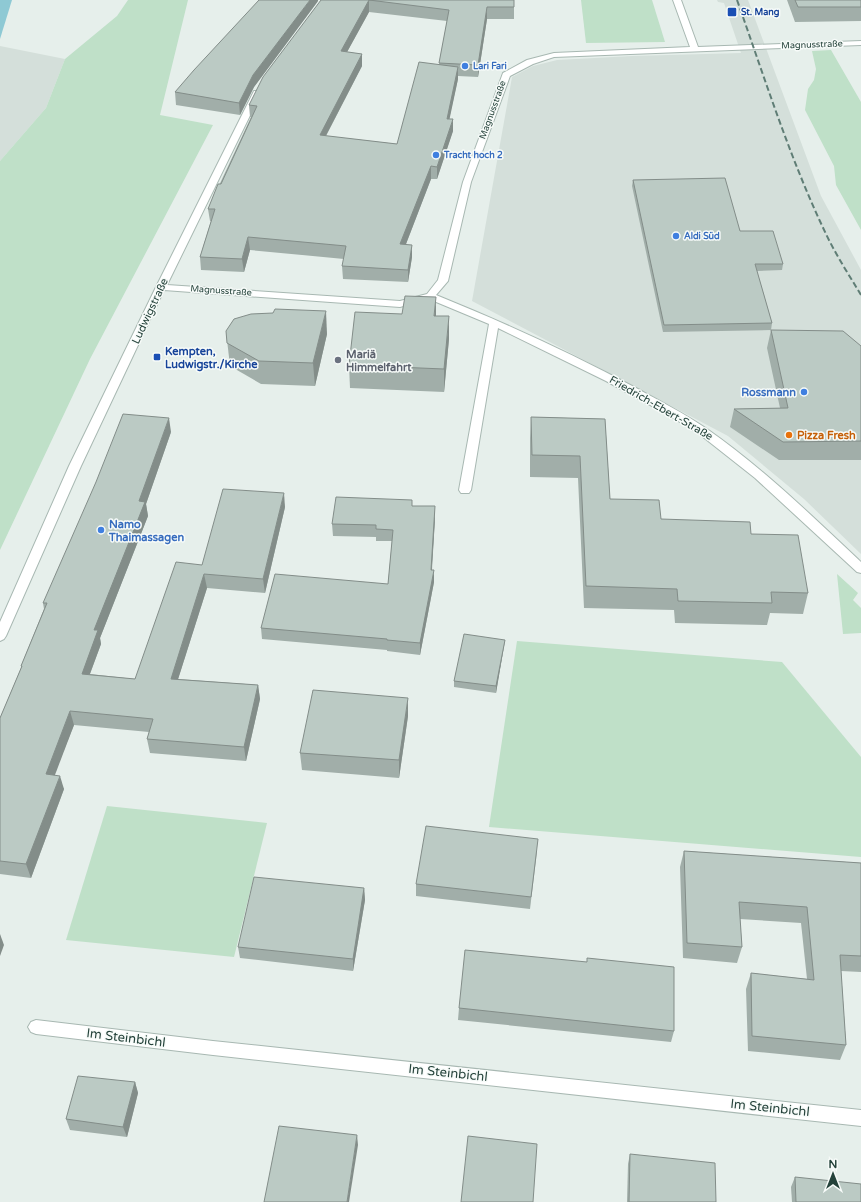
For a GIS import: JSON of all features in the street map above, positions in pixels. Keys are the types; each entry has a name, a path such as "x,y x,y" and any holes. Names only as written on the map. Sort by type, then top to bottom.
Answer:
{"street":[{"path":"677,0 694,50"},
{"name":"Magnusstraße","path":"161,287 400,304 430,296 443,281 467,182 506,75 530,62 554,55 861,43"},
{"name":"Ludwigstraße","path":"0,636 75,466 161,287 259,88 264,82"},
{"name":"Friedrich-Ebert-Straße","path":"430,296 494,322 588,366 702,430 723,445 793,506 861,569"},
{"path":"465,490 494,322"},
{"name":"Im Steinbichl","path":"36,1027 221,1049 861,1118"}],"shaded area":[{"path":"717,0 748,0 821,196 861,270 861,554 804,499 728,436 472,301 512,77 533,66 557,60 741,53 724,3 718,2"},
{"path":"0,46 65,59 46,108 0,161"}],"green space":[{"path":"128,0 188,0 160,115 213,125 90,359 0,550 0,161 46,108 65,59 117,16"},
{"path":"581,0 652,0 665,42 586,43"},
{"path":"831,50 861,102 861,230 836,185 834,166 805,110 808,89 814,80 816,69 812,51"},
{"path":"837,574 858,593 853,600 861,608 861,633 843,634"},
{"path":"517,641 782,662 861,757 861,857 489,827"},
{"path":"107,806 267,823 234,957 66,940"}],"water":[{"path":"0,0 12,0 0,39"}],"building":[{"path":"259,0 310,0 253,75 239,103 175,92 194,70"},
{"path":"321,0 369,0 341,51 362,54 320,135 397,144 419,62 458,67 447,119 453,119 437,167 431,166 400,244 412,245 408,270 342,266 346,246 248,237 242,259 200,257 215,209 208,209 218,184 221,184 257,106 249,105 263,77"},
{"path":"369,0 514,0 514,7 487,7 478,65 439,63 449,10"},
{"path":"795,0 861,0 861,7 798,7"},
{"path":"725,178 740,231 773,231 783,264 755,264 772,323 664,325 633,180"},
{"path":"405,296 436,297 434,316 449,316 444,369 349,365 355,312 402,314"},
{"path":"275,309 326,311 313,363 259,361 227,343 226,331 234,319 251,314 273,313"},
{"path":"771,330 843,331 861,346 861,441 783,442 734,409 788,408"},
{"path":"123,414 169,418 139,501 145,502 94,630 98,630 82,674 135,679 176,562 202,565 223,489 284,493 263,579 204,574 171,679 258,685 244,747 147,739 153,719 70,711 46,774 60,776 26,864 0,861 0,718 47,603 43,603 96,482"},
{"path":"531,417 605,419 610,499 659,500 661,519 750,522 751,534 798,535 808,593 771,592 772,603 678,601 677,589 586,586 580,456 532,455"},
{"path":"336,497 412,500 412,506 435,506 431,570 434,570 420,643 261,628 275,574 388,584 393,530 376,529 376,525 332,524"},
{"path":"464,634 505,640 496,686 454,681"},
{"path":"313,690 408,698 399,760 300,753"},
{"path":"426,826 538,839 531,897 416,884"},
{"path":"684,851 861,863 861,956 840,955 846,1045 752,1036 751,973 814,980 807,907 739,902 742,947 687,943"},
{"path":"254,877 364,888 353,959 238,947"},
{"path":"465,950 587,962 587,958 674,967 674,1031 459,1008"},
{"path":"78,1076 135,1082 123,1127 66,1119"},
{"path":"279,1126 357,1135 347,1202 264,1202"},
{"path":"468,1136 537,1144 533,1202 461,1202"},
{"path":"630,1154 715,1163 716,1202 629,1202"},
{"path":"795,1177 861,1184 861,1202 796,1202"}],"railway":[{"path":"737,0 778,118 813,206 830,242 861,295"}],"place":[{"name":"St. Mang","path":"732,12"},
{"name":"Lari Fari","path":"465,66"},
{"name":"Tracht hoch 2","path":"436,155"},
{"name":"Aldi Süd","path":"676,236"},
{"name":"Kempten, Ludwigstr./Kirche","path":"157,357"},
{"name":"Mariä Himmelfahrt","path":"338,360"},
{"name":"Rossmann","path":"804,392"},
{"name":"Pizza Fresh","path":"789,435"},
{"name":"Namo Thaimassagen","path":"101,530"}]}
